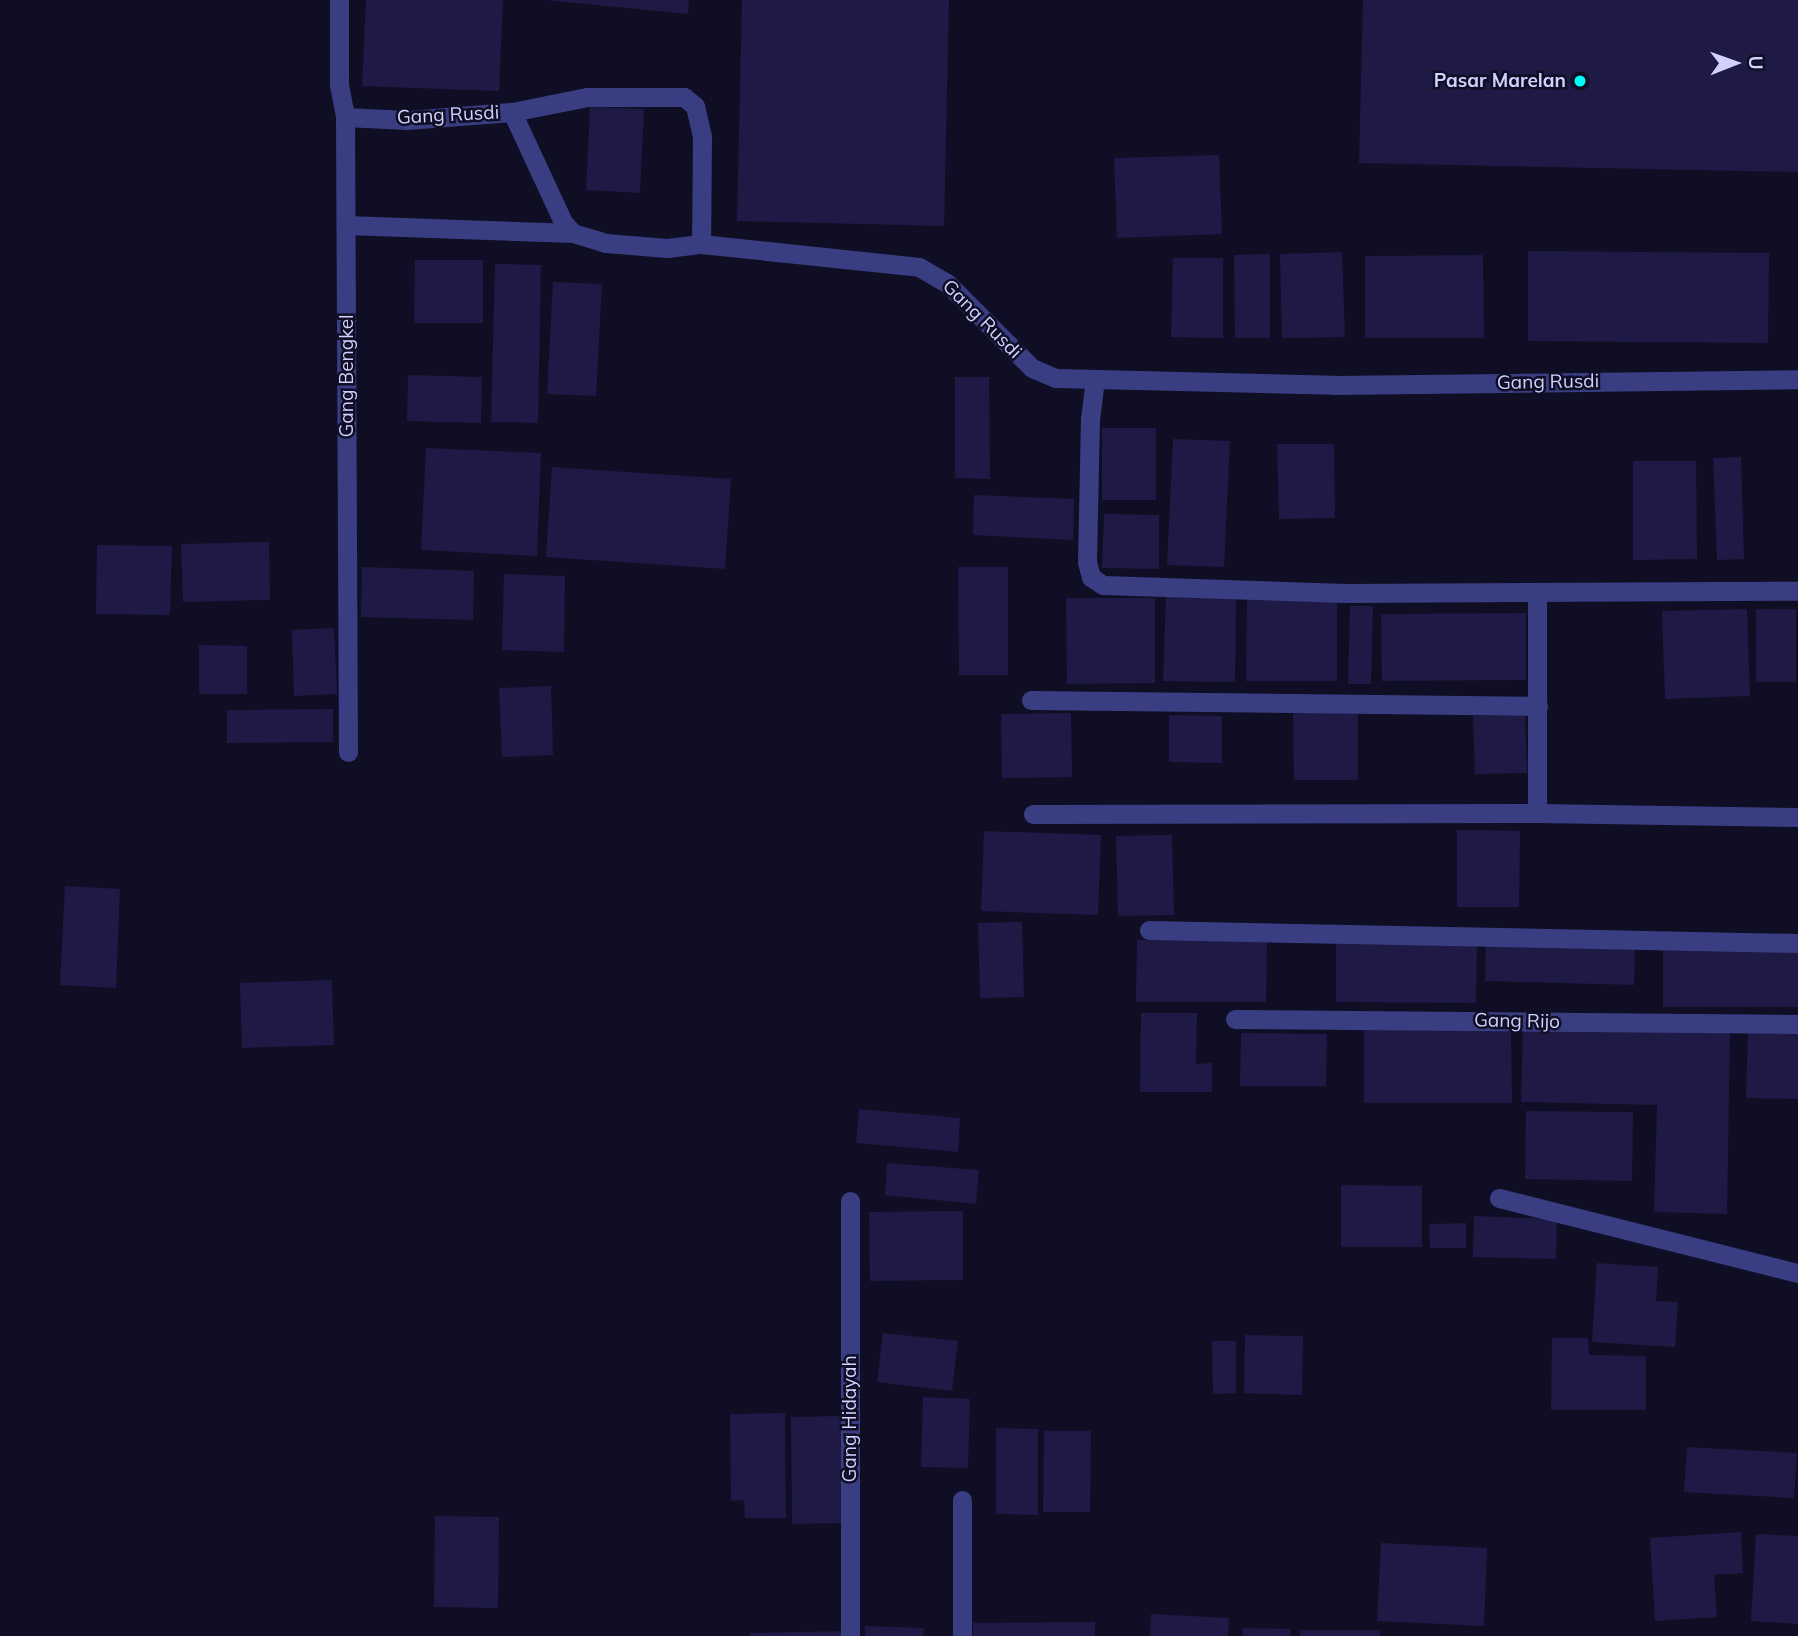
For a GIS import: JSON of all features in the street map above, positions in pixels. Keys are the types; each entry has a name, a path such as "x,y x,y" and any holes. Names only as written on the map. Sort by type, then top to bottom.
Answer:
{"street":[{"name":"Gang Bengkel","path":"339,0 339,85 345,117 348,752"},
{"name":"Gang Rusdi","path":"345,117 407,120 512,111 587,97 684,97 695,106 702,137 701,244 919,267 947,283 1032,368 1055,378 1334,385 1798,379"},
{"path":"512,111 563,222 573,233"},
{"path":"346,225 573,233 606,243 667,248 701,244"},
{"path":"1096,379 1090,418 1086,514 1087,562 1096,582 1116,587 1537,594 1798,591"},
{"path":"1537,594 1537,813"},
{"path":"1031,700 1538,706"},
{"path":"1033,814 1537,813 1798,817"},
{"path":"1149,930 1798,943"},
{"name":"Gang Rijo","path":"1235,1019 1798,1024"},
{"path":"1499,1198 1798,1273"},
{"name":"Gang Hidayah","path":"850,1201 850,1636"},
{"path":"962,1500 962,1636"}],"building":[{"path":"366,0 503,0 499,91 362,86"},
{"path":"545,0 689,0 688,14"},
{"path":"742,0 949,0 944,226 737,221"},
{"name":"Pasar Marelan","path":"1363,0 1798,0 1798,172 1359,163"},
{"path":"590,107 644,109 640,193 586,190"},
{"path":"1219,155 1222,234 1117,238 1114,158"},
{"path":"1528,251 1769,253 1768,343 1528,341"},
{"path":"1342,252 1345,337 1282,338 1280,254"},
{"path":"1270,254 1270,338 1235,338 1234,255"},
{"path":"1483,255 1484,338 1365,338 1365,256"},
{"path":"1173,258 1223,258 1223,338 1171,337"},
{"path":"415,260 483,260 483,323 414,323"},
{"path":"495,264 541,265 538,423 491,422"},
{"path":"553,282 602,284 596,396 547,394"},
{"path":"408,375 482,377 481,423 407,421"},
{"path":"955,377 989,377 990,479 955,478"},
{"path":"1102,428 1156,428 1156,500 1102,500"},
{"path":"1173,439 1230,441 1224,567 1167,565"},
{"path":"1277,444 1334,444 1335,518 1279,519"},
{"path":"426,448 541,453 537,556 421,550"},
{"path":"1741,457 1744,559 1717,560 1713,458"},
{"path":"1633,461 1696,461 1697,559 1633,560"},
{"path":"552,467 731,479 725,569 546,557"},
{"path":"974,495 1074,499 1073,540 973,535"},
{"path":"1104,514 1159,515 1159,569 1102,568"},
{"path":"269,542 270,600 183,602 181,544"},
{"path":"97,545 172,546 170,615 96,614"},
{"path":"362,567 474,571 473,620 361,617"},
{"path":"958,567 1008,567 1008,675 959,675"},
{"path":"504,574 565,576 564,652 502,650"},
{"path":"1247,594 1337,594 1337,681 1246,681"},
{"path":"1166,596 1236,597 1235,682 1163,681"},
{"path":"1066,598 1155,598 1155,683 1067,684"},
{"path":"1350,606 1373,606 1371,684 1348,684"},
{"path":"1747,609 1750,696 1665,699 1662,611"},
{"path":"1756,609 1796,609 1796,682 1756,682"},
{"path":"1526,613 1526,680 1382,681 1381,614"},
{"path":"334,628 337,694 294,696 292,630"},
{"path":"199,645 247,646 247,694 199,694"},
{"path":"551,686 553,755 502,757 499,688"},
{"path":"333,709 333,742 227,743 227,710"},
{"path":"1358,712 1358,780 1294,780 1293,713"},
{"path":"1071,713 1072,777 1002,778 1001,714"},
{"path":"1169,715 1222,716 1222,763 1169,762"},
{"path":"1525,715 1527,773 1475,774 1473,716"},
{"path":"1457,830 1520,831 1519,907 1457,907"},
{"path":"984,831 1101,835 1098,915 981,911"},
{"path":"1172,835 1174,915 1118,916 1116,836"},
{"path":"65,886 120,889 116,988 60,985"},
{"path":"1022,922 1024,997 980,998 978,923"},
{"path":"1137,940 1267,940 1266,1002 1136,1002"},
{"path":"1336,944 1477,945 1476,1003 1336,1002"},
{"path":"1486,944 1635,948 1634,985 1485,981"},
{"path":"1663,948 1798,948 1798,1007 1663,1007"},
{"path":"332,980 334,1045 242,1048 240,983"},
{"path":"1141,1013 1197,1013 1196,1064 1212,1063 1212,1092 1140,1092"},
{"path":"1523,1026 1730,1030 1727,1214 1654,1212 1657,1105 1521,1102"},
{"path":"1748,1027 1798,1028 1798,1099 1746,1098"},
{"path":"1364,1030 1511,1030 1512,1103 1364,1103"},
{"path":"1241,1033 1327,1034 1326,1086 1240,1086"},
{"path":"859,1109 960,1118 958,1152 856,1143"},
{"path":"1526,1111 1633,1112 1632,1181 1525,1179"},
{"path":"887,1163 979,1170 976,1204 885,1195"},
{"path":"1341,1185 1422,1186 1422,1247 1341,1247"},
{"path":"963,1211 963,1280 870,1281 869,1212"},
{"path":"1474,1216 1557,1219 1556,1259 1473,1257"},
{"path":"1466,1223 1466,1248 1430,1248 1429,1224"},
{"path":"1597,1263 1658,1267 1656,1301 1678,1302 1675,1347 1592,1342"},
{"path":"883,1333 958,1341 952,1391 877,1382"},
{"path":"1245,1335 1303,1336 1302,1395 1244,1393"},
{"path":"1552,1338 1588,1338 1589,1355 1646,1356 1646,1410 1551,1410"},
{"path":"1212,1341 1236,1341 1236,1393 1213,1394"},
{"path":"923,1397 970,1399 968,1468 921,1467"},
{"path":"785,1413 786,1518 745,1518 744,1500 731,1501 730,1414"},
{"path":"842,1416 843,1523 792,1524 791,1417"},
{"path":"996,1428 1038,1429 1038,1515 996,1514"},
{"path":"1044,1431 1091,1431 1090,1512 1043,1512"},
{"path":"1687,1447 1797,1453 1794,1498 1684,1492"},
{"path":"435,1516 499,1517 498,1608 434,1607"},
{"path":"1741,1532 1743,1573 1714,1575 1717,1617 1655,1621 1650,1538"},
{"path":"1756,1534 1798,1536 1798,1624 1751,1621"},
{"path":"1381,1543 1487,1548 1484,1626 1377,1621"},
{"path":"1151,1614 1229,1618 1228,1636 1150,1636"},
{"path":"1095,1622 1095,1636 973,1636 973,1623"},
{"path":"865,1626 924,1628 923,1636 865,1636"},
{"path":"1243,1628 1291,1629 1290,1636 1243,1636"},
{"path":"1300,1630 1380,1630 1380,1636 1300,1636"},
{"path":"845,1631 845,1636 750,1636 750,1633"}],"place":[{"name":"Pasar Marelan","path":"1580,81"}]}
